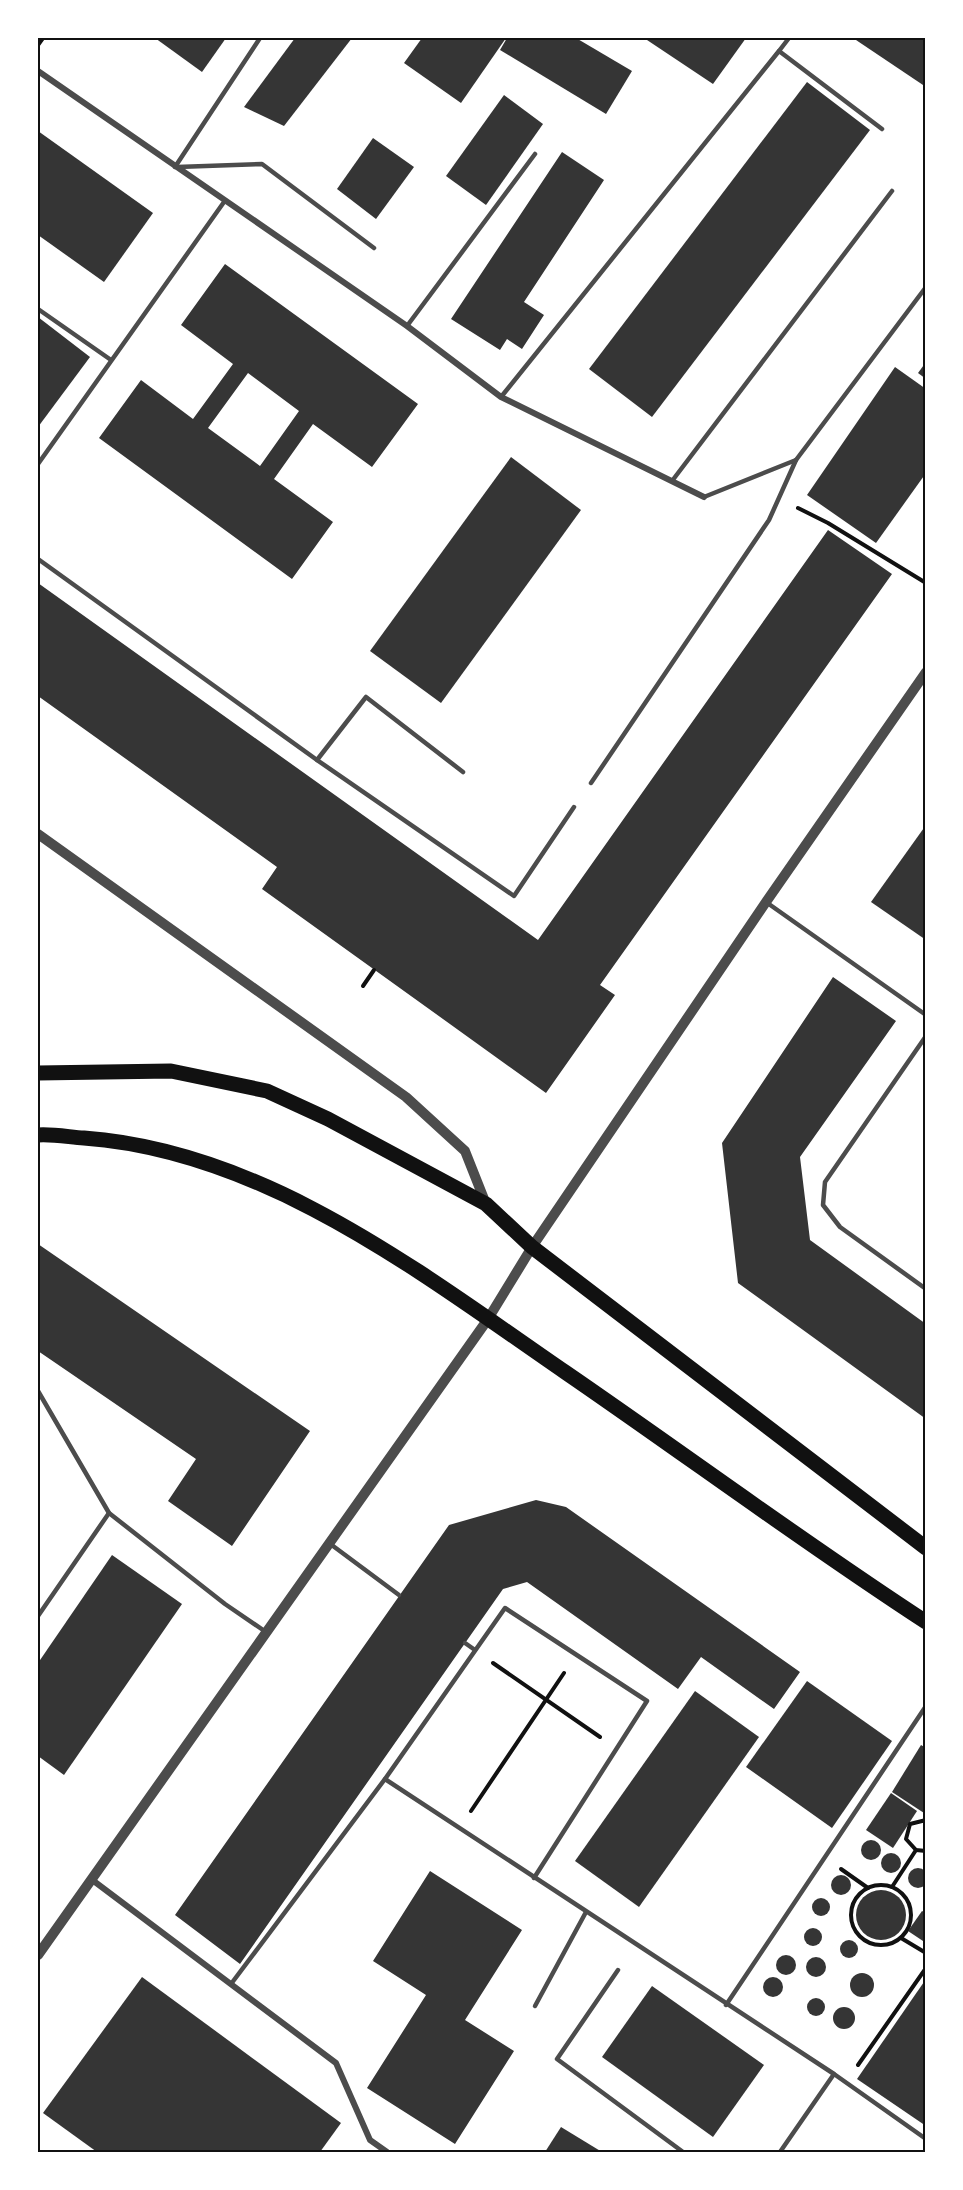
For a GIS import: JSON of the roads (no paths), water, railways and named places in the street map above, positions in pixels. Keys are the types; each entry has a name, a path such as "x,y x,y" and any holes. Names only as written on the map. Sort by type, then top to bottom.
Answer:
{"main road":[{"path":"38,1073 171,1071 267,1091 328,1119 486,1204 532,1247 926,1548"},
{"path":"38,1135 102,1139 146,1146 192,1158 248,1179 323,1215 403,1262 488,1318 669,1443 810,1546 926,1622"}],"street":[{"path":"38,71 224,202 407,326 501,397 704,497"},
{"path":"38,1955 488,1318 532,1247 766,902 926,672"},
{"path":"38,834 406,1097 465,1151 486,1204"},
{"path":"91,1879 336,2063 370,2140 387,2152"}],"lane":[{"path":"175,167 260,38"},
{"path":"501,397 789,38"},
{"path":"779,51 882,129"},
{"path":"407,326 535,154"},
{"path":"175,167 262,164 374,248"},
{"path":"672,481 891,191"},
{"path":"38,464 224,202"},
{"path":"591,783 769,520 796,460 926,287"},
{"path":"38,309 111,360"},
{"path":"704,497 796,460"},
{"path":"38,559 317,760 514,896 574,807"},
{"path":"317,760 366,697 463,772"},
{"path":"766,902 926,1015"},
{"path":"926,1036 825,1182 823,1205 840,1227 926,1289"},
{"path":"38,1391 109,1513 225,1604 266,1632"},
{"path":"38,1616 109,1513"},
{"path":"328,1543 399,1596"},
{"path":"231,1984 385,1779 505,1608 647,1701 534,1878"},
{"path":"465,1643 475,1650"},
{"path":"726,2005 926,1706"},
{"path":"385,1779 834,2074 926,2139"},
{"path":"535,2006 586,1912"},
{"path":"618,1970 557,2059 683,2152"},
{"path":"780,2152 834,2074"}]}
